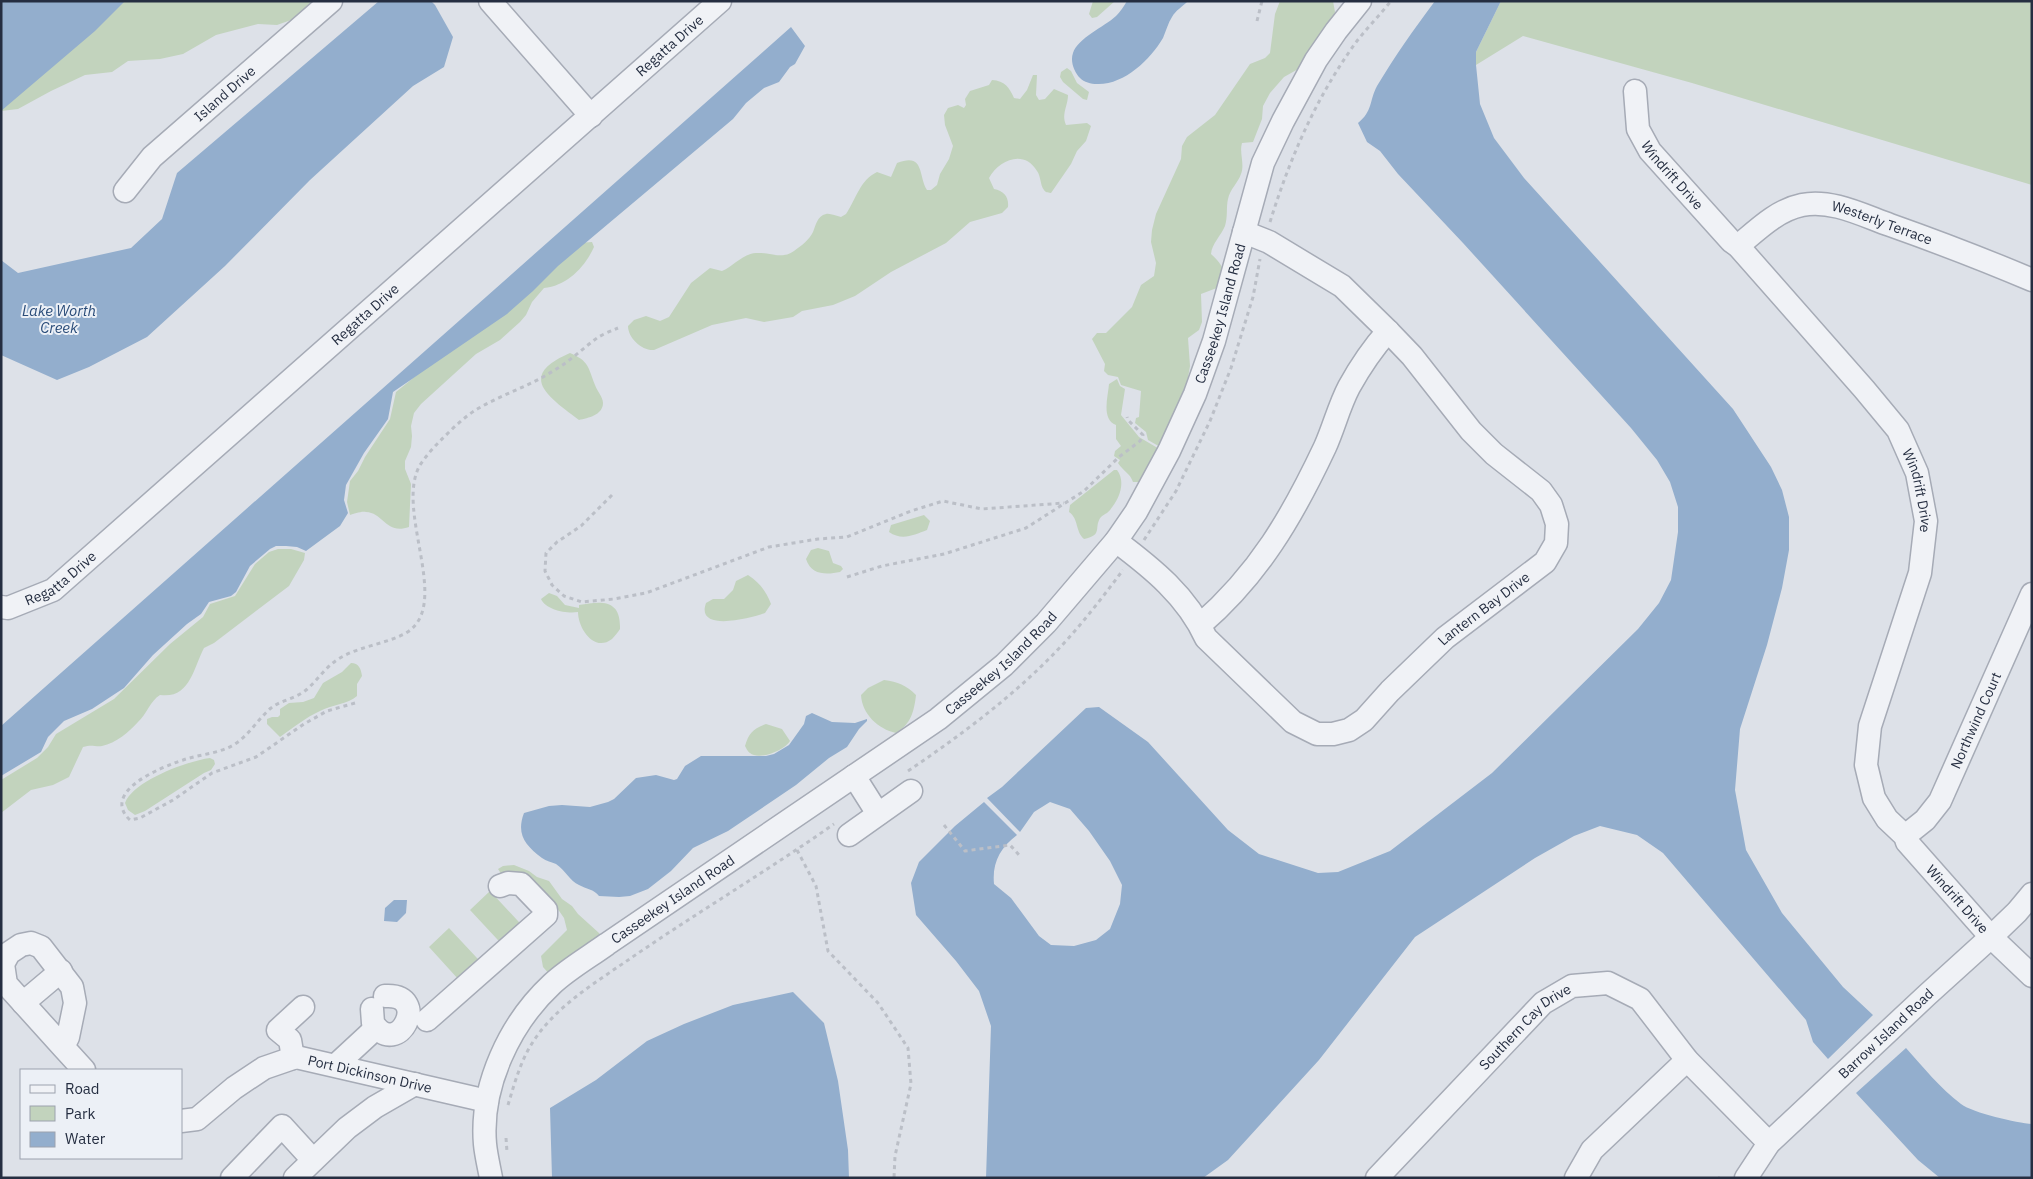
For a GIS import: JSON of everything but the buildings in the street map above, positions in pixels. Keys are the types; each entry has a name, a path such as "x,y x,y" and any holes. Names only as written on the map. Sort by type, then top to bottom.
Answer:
{"street":[{"name":"Island Drive","path":"125,191 152,157 331,1"},
{"path":"490,1 591,116"},
{"name":"Regatta Drive","path":"1,607 8,608 52,590 720,1"},
{"name":"Casseekey Island Road","path":"491,1178 485,1143 497,1105 494,1073 509,1040 525,1014 554,982 938,719 1004,665 1046,623 1116,541 1136,512 1169,451 1195,394 1254,235 1263,163 1316,60 1336,30 1360,1"},
{"name":"Windrift Drive","path":"1635,91 1638,129 1650,150 1864,388 1898,430 1917,473 1926,521 1920,573 1870,726 1866,765 1874,798 1887,819 1905,836 1907,842 1992,937 2032,976"},
{"name":"Westerly Terrace","path":"1738,246 1780,212 1802,205 1824,204 1954,247 2032,280"},
{"name":"Lantern Bay Drive","path":"1116,541 1170,585 1200,625 1206,638 1293,722 1317,734 1333,734 1349,730 1364,720 1390,691 1445,638 1545,562 1556,543 1557,524 1551,505 1541,491 1494,454 1471,431 1412,356 1388,331 1342,286 1254,235"},
{"path":"1200,625 1220,608 1250,575 1276,539 1300,497 1326,444 1349,388 1372,349 1388,331"},
{"name":"Northwind Court","path":"1905,836 1925,820 1940,801 2032,594"},
{"path":"854,776 878,814"},
{"path":"843,828 878,814 906,784"},
{"path":"427,1020 546,915 546,910 521,884 500,886"},
{"name":"Barrow Island Road","path":"1746,1178 1769,1143 1927,994 1992,937 2032,894"},
{"path":"63,1047 71,1024 75,995 72,987 42,947 26,944 12,951 3,964 6,984 23,1003 63,1047 83,1069"},
{"path":"23,1003 61,971"},
{"name":"Southern Cay Drive","path":"1377,1178 1543,1003 1572,986 1608,983 1640,998 1687,1060 1769,1143"},
{"path":"293,1058 290,1040 278,1030 303,1007"},
{"path":"336,1065 378,1011"},
{"name":"Port Dickinson Drive","path":"182,1121 197,1119 234,1088 264,1068 296,1056 497,1105"},
{"path":"1576,1178 1592,1150 1687,1060"},
{"path":"295,1178 347,1128 375,1107 415,1084"},
{"path":"232,1178 282,1126 313,1160"}],"path":[{"path":"1257,21 1262,1"},
{"path":"906,784 989,713 1065,642 1135,555 1176,491 1210,421 1232,368 1253,297 1254,235 1280,189 1299,139 1327,89 1354,45 1391,1"},
{"path":"355,703 327,711 304,724 256,757 212,773 173,800 140,818 130,820 124,814 121,803 122,797 138,782 183,760 219,752 234,744 245,736 272,707 306,690 332,663 355,650 407,632 416,622 423,609 425,598 426,583 413,515 412,495 416,474 420,465 442,439 478,408 554,371 599,336 618,328"},
{"path":"847,577 882,566 944,554 1013,534 1026,528 1084,491 1140,441 1143,436 1127,417"},
{"path":"612,495 581,526 557,542 546,553 545,571 552,585 564,596 582,602 646,593 769,547 818,539 847,537 911,510 943,501 982,509 1064,503"},
{"path":"944,825 965,850 1010,845 1019,855"},
{"path":"497,1105 517,1074 531,1044 557,1012 664,935 797,850 843,828"},
{"path":"797,850 816,886 828,951 878,1003 908,1048 911,1084 895,1156 894,1178"},
{"path":"506,1136 508,1153"}],"green space":[{"path":"1,1 334,1 322,9 277,25 258,24 216,35 183,54 160,59 128,61 112,72 85,75 18,109 1,111"},
{"path":"1093,1 1115,1 1097,17 1092,18 1089,14"},
{"path":"1280,1 1333,1 1335,12 1331,26 1300,68 1284,77 1270,93 1263,106 1262,119 1253,142 1242,143 1242,170 1229,195 1225,226 1213,246 1211,254 1222,268 1222,286 1201,294 1202,322 1199,330 1188,338 1190,366 1185,395 1162,448 1148,440 1146,432 1135,423 1136,418 1139,417 1141,391 1121,385 1118,377 1108,375 1104,371 1105,364 1092,339 1097,333 1106,333 1132,307 1141,285 1154,276 1156,263 1151,242 1152,230 1156,214 1181,159 1182,146 1187,137 1215,115 1250,64 1265,58 1270,53 1275,14"},
{"path":"1501,1 2032,1 2032,185 1692,83 1523,36 1476,65 1476,52"},
{"path":"1067,68 1071,71 1077,83 1089,92 1087,100 1083,99 1063,82 1060,77 1061,72"},
{"path":"1033,75 1037,75 1036,95 1039,100 1045,99 1054,89 1068,95 1064,114 1066,125 1087,123 1091,126 1086,141 1077,151 1071,164 1051,193 1044,190 1038,173 1032,164 1019,159 1005,162 989,178 994,189 1001,191 1007,197 1008,207 1002,213 970,222 946,243 891,272 855,296 833,305 802,311 793,317 764,322 746,318 712,325 654,350 640,346 630,335 628,326 634,320 646,316 660,321 669,317 691,283 710,268 722,271 751,254 785,255 794,251 809,238 817,221 823,215 831,214 841,217 846,214 862,185 871,175 877,172 891,177 897,163 906,160 912,161 919,167 927,190 931,190 937,185 953,146 945,125 944,115 948,108 958,105 964,108 966,105 965,99 970,91 989,85 992,80 1003,83 1014,98 1020,99 1027,90"},
{"path":"592,242 594,247 586,262 574,274 560,284 544,288 532,302 526,315 520,322 500,340 476,354 421,404 414,413 411,426 411,447 405,461 405,469 411,484 409,527 395,528 372,513 360,512 350,515 347,502 350,481 390,419 396,392 578,243"},
{"path":"570,353 587,365 603,401 601,410 598,413 579,420 548,394 541,378 545,370 554,361"},
{"path":"1117,379 1120,386 1125,389 1121,415 1139,437 1161,450 1141,482 1133,482 1118,463 1120,460 1114,456 1115,451 1121,446 1116,439 1116,425 1108,418 1106,407 1109,384"},
{"path":"1114,470 1117,470 1121,481 1118,498 1111,509 1101,517 1096,533 1084,539 1069,512 1070,505"},
{"path":"924,515 930,521 927,530 903,537 889,532 891,525"},
{"path":"818,548 829,551 833,563 841,566 843,569 840,572 820,573 811,568 806,559 811,550"},
{"path":"278,549 291,549 305,553 304,560 289,586 214,643 204,648 189,681 184,687 170,695 160,695 131,730 117,740 107,745 83,747 69,777 53,785 31,790 1,813 1,780 37,758 48,747 56,734 114,699 170,644 203,617 210,604 235,596 255,564 269,552"},
{"path":"748,575 759,584 769,599 771,604 765,613 738,620 716,621 709,618 705,612 706,603 713,599 724,599 733,590 736,581"},
{"path":"549,593 557,596 565,605 579,608 579,605 609,604 617,612 620,629 612,639 605,643 593,641 584,631 578,612 557,610 544,603 541,599"},
{"path":"351,663 358,665 362,673 357,684 357,696 349,701 324,709 280,737 267,724 267,719 278,717 280,709 289,703 303,702 314,698 323,683 342,672"},
{"path":"884,680 901,684 916,695 911,717 905,726 896,733 883,728 872,720 862,702 861,695 868,688"},
{"path":"766,724 782,729 790,741 778,751 759,756 754,755 745,746 752,732"},
{"path":"210,758 214,760 215,764 211,770 145,811 135,815 128,810 125,803 130,795 149,780 188,763"},
{"path":"514,865 549,881 562,899 572,906 599,933 603,940 551,976 543,967 541,956 567,930 564,918 555,905 502,875 498,869 503,866"},
{"path":"490,891 530,934 510,953 470,910"},
{"path":"449,928 490,972 469,991 429,947"}],"water":[{"path":"1,1 125,1 95,31 1,111"},
{"name":"Lake Worth Creek","path":"379,1 431,1 435,5 453,37 444,67 413,86 310,180 225,266 147,337 89,367 57,380 1,355 1,260 18,273 131,248 162,219 177,173"},
{"path":"1127,1 1188,1 1173,15 1158,46 1135,70 1126,76 1107,83 1095,84 1084,81 1076,73 1073,66 1073,53 1080,42 1116,16"},
{"path":"1435,1 1501,1 1476,52 1480,104 1494,138 1524,178 1733,409 1771,467 1782,490 1789,517 1789,550 1782,588 1767,645 1740,729 1735,790 1746,850 1782,913 1843,987 1873,1015 1828,1059 1813,1042 1806,1020 1663,853 1637,835 1600,826 1574,836 1535,858 1415,937 1319,1060 1228,1160 1203,1178 986,1178 991,1026 979,991 916,915 911,883 919,862 955,826 984,802 1017,835 998,856 994,869 994,884 1011,898 1039,936 1051,945 1074,946 1096,940 1110,929 1120,904 1122,885 1110,861 1089,831 1070,809 1050,802 1034,812 1020,832 987,798 1002,787 1086,708 1099,707 1148,742 1228,830 1259,854 1318,873 1338,872 1390,851 1492,773 1638,629 1659,603 1671,580 1678,532 1678,507 1670,482 1657,460 1631,428 1398,174 1380,151 1367,142 1358,123 1366,114 1377,86"},
{"path":"791,27 805,46 795,64 790,67 779,82 764,88 746,103 733,119 558,266 507,314 393,392 388,419 364,453 346,485 344,500 348,513 340,526 306,551 297,547 286,546 276,546 270,549 250,566 236,592 231,596 209,602 201,614 153,655 124,688 92,709 64,721 48,737 41,752 1,776 1,726"},
{"path":"812,713 832,722 855,723 867,719 867,721 847,747 829,758 796,785 728,831 693,848 671,871 648,889 630,896 599,896 592,890 576,883 556,864 542,858 527,844 524,838 521,827 524,813 549,806 590,807 608,802 614,799 636,778 656,775 674,780 677,779 685,766 701,756 766,756 774,754 789,745 804,724 806,716"},
{"path":"394,900 407,900 406,913 397,922 384,921 385,908"},
{"path":"793,992 824,1023 838,1081 848,1150 849,1178 552,1178 550,1108 596,1080 647,1041 733,1005"},
{"path":"1906,1048 1939,1084 1961,1104 2006,1120 2032,1124 2032,1178 1940,1178 1918,1160 1856,1093"}]}
